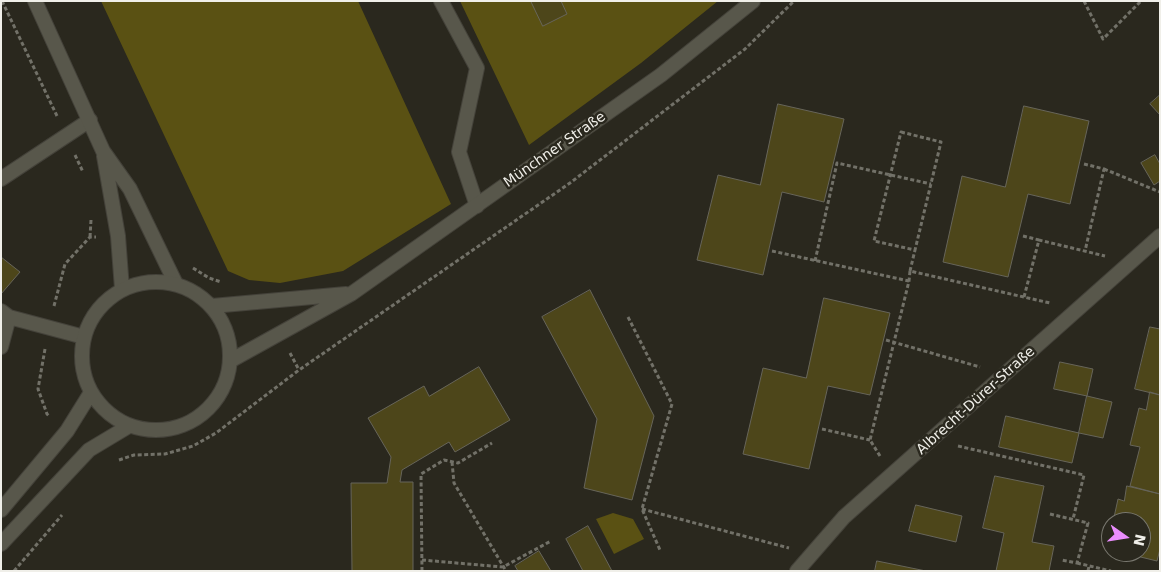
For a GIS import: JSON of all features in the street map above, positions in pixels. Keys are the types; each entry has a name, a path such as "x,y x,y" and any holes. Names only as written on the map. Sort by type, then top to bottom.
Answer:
{"main road":[{"path":"35,1 103,150 130,189 176,284"},
{"path":"441,1 477,68 459,152 477,206"},
{"name":"Münchner Straße","path":"230,361 352,294 661,75 753,1"},
{"path":"1,179 90,120"},
{"path":"103,150 118,236 122,289"},
{"name":"Albrecht-Dürer-Straße","path":"797,571 844,517 1132,263 1160,236"},
{"path":"153,281 176,284 196,292 212,306 222,322 229,341 230,361 224,386 210,407 190,423 165,430 141,429 129,426 106,412 90,394 81,360 84,337 92,316 108,298 122,289 130,285 153,281"},
{"path":"212,306 352,294"},
{"path":"1,347 5,314 84,337"},
{"path":"1,510 67,431 90,394"},
{"path":"1,544 89,450 129,426"}],"path":[{"path":"89,450 105,464 134,455 165,454 193,446 216,433 299,370 570,183 745,49 794,1"},
{"path":"1084,1 1103,39 1142,1"},
{"path":"892,475 870,440 941,142 901,132 874,241 915,250"},
{"path":"816,261 838,164 931,184"},
{"path":"1084,164 1104,169 1160,192"},
{"path":"1085,251 1104,169"},
{"path":"67,431 47,414 38,389 49,327 65,264 90,237 118,236"},
{"path":"1023,236 1132,263"},
{"path":"1024,297 1039,240"},
{"path":"772,252 909,282"},
{"path":"189,264 209,278 223,283"},
{"path":"910,271 1077,310"},
{"path":"628,317 672,404 642,509 660,550"},
{"path":"279,334 299,370"},
{"path":"886,340 1004,375"},
{"path":"822,430 870,440"},
{"path":"932,440 1084,475 1073,519"},
{"path":"422,571 421,474 444,460 458,463 492,443"},
{"path":"452,462 454,483 506,571"},
{"path":"642,509 811,554"},
{"path":"14,571 62,514"},
{"path":"1050,514 1088,523 1077,563"},
{"path":"422,560 503,566 550,541"},
{"path":"1061,560 1110,571"},
{"path":"1088,571 1089,566"}],"shaded area":[{"path":"101,1 358,1 451,204 343,271 280,283 249,280 228,271"},
{"path":"460,1 718,1 641,63 529,145"},
{"path":"613,513 633,519 644,539 614,554 596,519"}],"building":[{"path":"531,1 561,1 567,14 543,26"},
{"path":"1160,95 1160,115 1150,104"},
{"path":"778,104 844,119 824,202 782,192 763,275 697,260 718,175 760,185"},
{"path":"1024,106 1089,121 1070,204 1028,194 1008,277 943,262 962,176 1005,187"},
{"path":"1155,155 1160,164 1160,181 1154,185 1141,163"},
{"path":"1,257 20,272 1,294"},
{"path":"590,290 654,416 632,500 584,488 597,419 542,317"},
{"path":"824,298 890,313 870,395 828,386 809,469 743,454 763,368 806,378"},
{"path":"1150,327 1160,329 1160,395 1135,389"},
{"path":"1060,362 1093,369 1087,396 1054,389"},
{"path":"479,367 510,420 455,452 449,442 402,470 400,482 413,482 413,571 352,571 351,483 387,483 391,457 368,418 424,386 429,396"},
{"path":"1150,392 1160,395 1160,494 1130,486 1140,447 1130,445 1139,408 1146,410"},
{"path":"1087,396 1112,402 1103,438 1079,433"},
{"path":"1006,416 1079,433 1072,463 999,447"},
{"path":"995,476 1044,486 1032,542 1054,546 1049,571 996,571 1004,533 983,528"},
{"path":"1127,486 1160,494 1160,549 1157,561 1151,560 1151,512 1115,512 1118,499 1124,501"},
{"path":"916,505 962,516 956,542 909,531"},
{"path":"588,526 612,571 583,571 566,539"},
{"path":"539,551 551,571 518,571 515,566"},
{"path":"877,561 926,571 875,571"}]}
